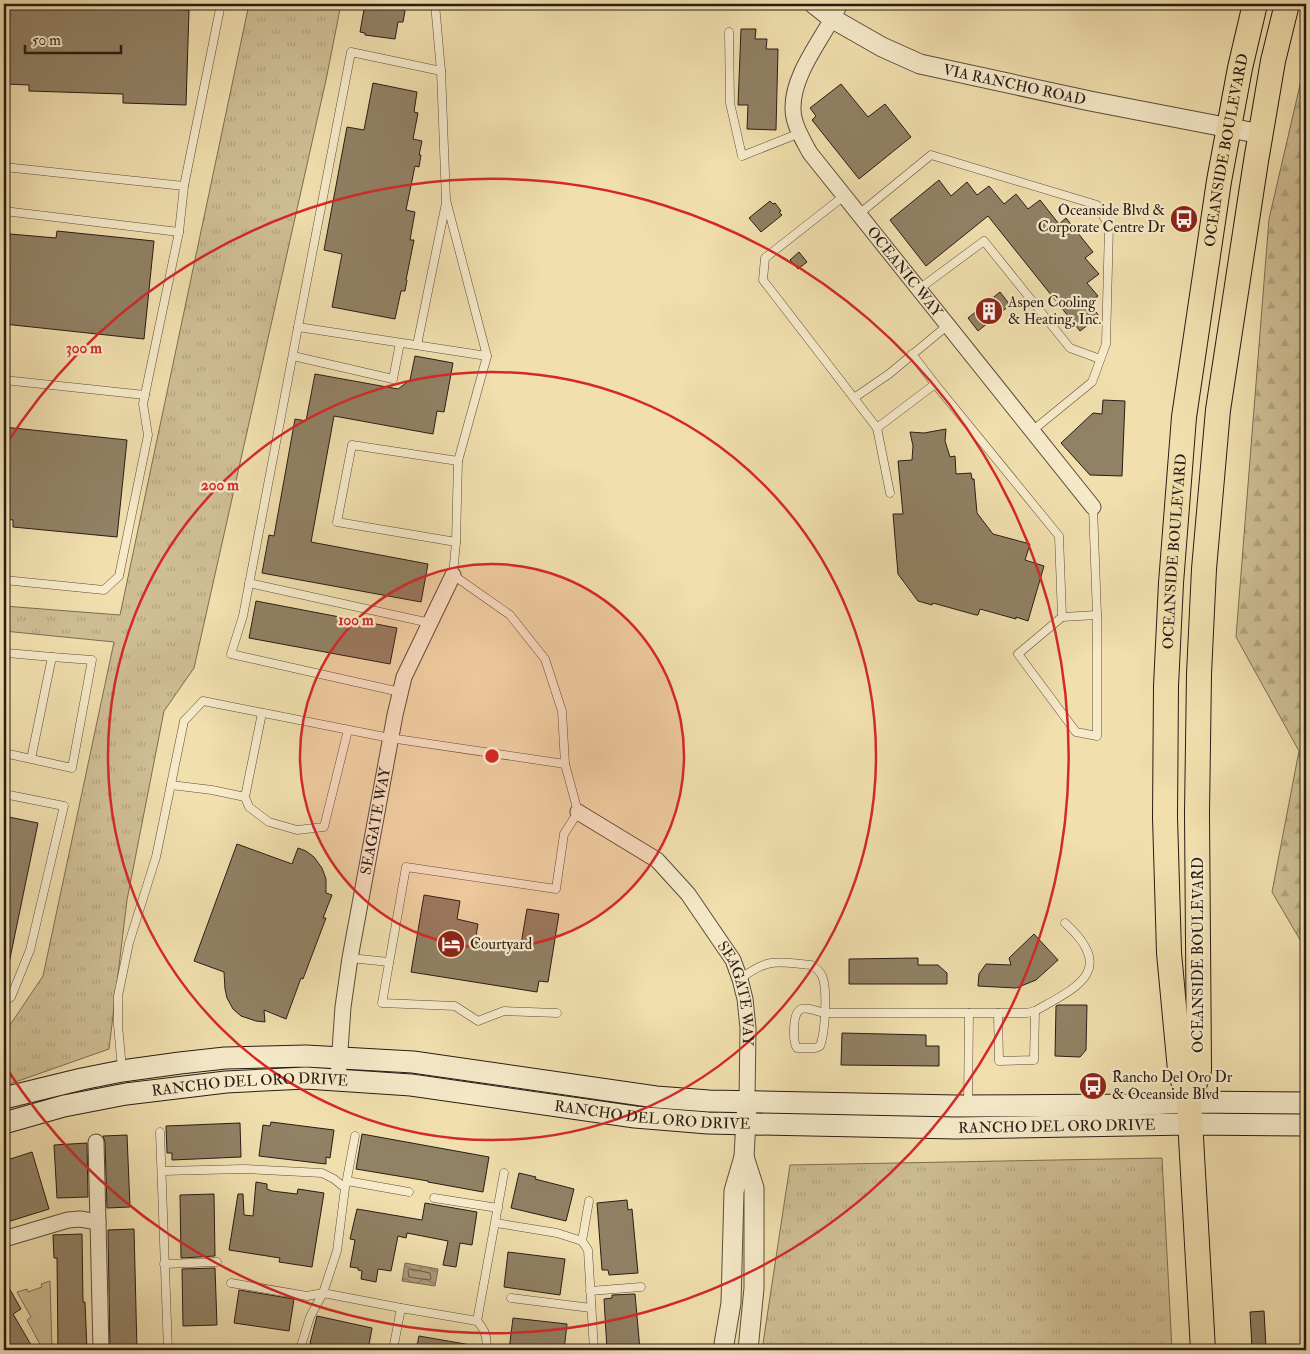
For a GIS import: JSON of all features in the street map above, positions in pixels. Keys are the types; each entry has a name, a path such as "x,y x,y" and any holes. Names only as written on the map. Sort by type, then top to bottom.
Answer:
{"main road":[{"name":"OCEANSIDE BOULEVARD","path":"1203,1350 1190,1113 1180,1070 1169,953 1165,817 1166,686 1171,583 1184,417 1219,181 1240,68 1255,4"},
{"name":"OCEANSIDE BOULEVARD","path":"1190,1113 1199,1070 1197,813 1199,674 1204,569 1218,410 1261,134 1274,61 1287,4"},
{"name":"RANCHO DEL ORO DRIVE","path":"4,1098 122,1071 225,1058 339,1057 413,1062 656,1097 747,1102 968,1106 1126,1104 1190,1113 1306,1125"},
{"name":"RANCHO DEL ORO DRIVE","path":"4,1123 64,1106 126,1094 183,1086 306,1078 411,1084 635,1117 746,1124 956,1128 1190,1113 1306,1103"}],"street":[{"name":"VIA RANCHO ROAD","path":"814,4 837,12 882,48 920,64 1090,101 1261,134"},
{"name":"OCEANIC WAY","path":"837,12 797,83 793,110 800,133 810,153 1093,507"},
{"name":"SEAGATE WAY","path":"338,1079 343,1007 350,958 400,692 404,677 453,575"},
{"name":"SEAGATE WAY","path":"578,812 657,860 688,894 733,960 745,999 748,1028 744,1157"},
{"path":"96,1142 101,1350"},
{"path":"723,1350 731,1303 734,1191 744,1157"},
{"path":"744,1157 754,1188 754,1288 748,1350"},
{"path":"4,1239 68,1220 80,1219 98,1222"}],"lane":[{"path":"4,580 104,590 119,576 148,435 143,404 179,232 184,186 220,4"},
{"path":"435,4 441,71 446,200 487,356 458,461 456,542 453,575 510,615 544,659 562,711 565,764 578,812 564,834 556,889 406,868 382,1003 455,1006 478,1021 504,1011 557,1013"},
{"path":"729,32 730,103 742,156 800,133"},
{"path":"400,692 231,654 243,616 351,52 441,71"},
{"path":"859,214 931,155 1097,205 1109,226 1106,344 1092,382 1032,431"},
{"path":"4,168 184,186"},
{"path":"844,196 765,258 763,280 877,428 890,493"},
{"path":"417,346 446,200"},
{"path":"4,211 179,232"},
{"path":"919,289 984,241 1070,348 1100,359"},
{"path":"854,398 889,374 948,325"},
{"path":"298,327 487,356"},
{"path":"293,356 392,379 400,343"},
{"path":"912,354 1060,536 1062,617"},
{"path":"4,380 145,394"},
{"path":"877,428 935,384"},
{"path":"456,542 337,522 352,445 458,461"},
{"path":"1093,507 1097,615 1097,736 1076,732 1018,654 1062,617 1097,615"},
{"path":"249,583 430,623"},
{"path":"4,667 6,653 92,660 72,768 4,753"},
{"path":"31,759 52,657"},
{"path":"122,1071 118,1025 118,996 129,943 156,857 184,722 203,701 390,738 565,764"},
{"path":"262,713 245,797 249,807 269,822 297,830 324,827 348,730"},
{"path":"171,785 212,790 245,797"},
{"path":"4,794 64,806 30,950 11,997 4,1002"},
{"path":"740,979 755,967 768,963 811,965 817,968 822,976 825,987 824,1013 823,1040 820,1046 815,1048 797,1048 794,1042 795,1014 806,1008 824,1013 1027,1013 1035,1011 1081,983 1089,972 1091,957 1086,946 1079,936 1065,923"},
{"path":"350,958 390,962"},
{"path":"998,1013 999,1061 1034,1060 1035,1011"},
{"path":"968,1106 969,1013"},
{"path":"160,1132 168,1350 174,1350"},
{"path":"297,1350 301,1346 310,1317 323,1293 337,1251 355,1136"},
{"path":"162,1171 244,1169 322,1173 346,1185 409,1192"},
{"path":"477,1321 504,1173"},
{"path":"434,1198 498,1208"},
{"path":"582,1241 589,1201"},
{"path":"496,1223 557,1233 582,1241 588,1250 594,1350"},
{"path":"164,1264 217,1262"},
{"path":"231,1283 307,1296 323,1293 477,1321 483,1327 487,1343 486,1350"},
{"path":"590,1291 641,1287"},
{"path":"511,1298 591,1308"},
{"path":"393,1350 401,1308"}],"green space":[{"path":"249,4 341,4 326,80 194,668 164,711 127,900 109,1049 4,1086 4,1034 43,976 114,642 4,631 4,606 120,615"},
{"path":"1306,59 1306,950 1272,892 1299,751 1236,637 1269,219"},
{"path":"1162,1158 1172,1350 762,1350 790,1165"},
{"path":"50,1281 52,1350 43,1350 27,1320 31,1317 17,1292 27,1289 28,1292 42,1287 41,1284"}],"water":[{"path":"405,1263 438,1269 435,1286 402,1281"}],"building":[{"path":"4,4 189,10 186,105 123,103 123,94 29,91 29,85 4,84"},
{"path":"365,4 404,4 403,22 398,22 395,39 365,35 365,33 360,32"},
{"path":"741,29 756,29 755,39 767,39 766,49 778,49 776,130 747,129 748,105 738,105"},
{"path":"373,83 417,92 414,112 418,113 413,139 422,141 419,167 415,166 406,210 415,212 410,240 414,240 405,291 401,291 395,319 332,307 342,254 324,250 347,127 364,130"},
{"path":"841,84 868,117 885,104 911,137 859,179 812,120 816,116 810,108"},
{"path":"939,180 951,196 967,182 977,195 989,186 1004,204 1016,194 1028,209 1040,200 1059,224 1066,218 1093,252 1085,258 1099,274 1087,283 1098,296 1089,303 1099,316 1080,331 988,216 926,266 890,220"},
{"path":"770,201 773,204 775,203 782,215 761,232 749,218"},
{"path":"57,231 154,241 144,339 4,324 4,240 9,240 10,234 56,238"},
{"path":"799,252 807,262 798,269 790,260"},
{"name":"Aspen Cooling & Heating, Inc.","path":"1000,292 1010,305 978,331 968,318"},
{"path":"415,356 453,363 444,412 437,411 433,434 334,416 311,542 428,564 421,602 262,573 269,535 274,536 295,419 306,421 315,374 398,389 410,380"},
{"path":"1103,400 1125,401 1122,476 1090,475 1061,443 1093,413 1102,414"},
{"path":"4,427 127,440 117,537 13,527 13,520 4,519"},
{"path":"946,429 945,441 950,457 955,456 956,474 971,473 972,479 974,479 977,513 993,534 1030,544 1025,560 1044,566 1028,621 980,609 978,615 976,615 933,603 932,605 918,601 898,574 893,514 903,514 898,461 912,460 913,446 910,432 924,433"},
{"path":"256,601 397,628 390,664 249,638"},
{"path":"4,816 38,823 8,968 4,968"},
{"path":"237,844 292,864 298,848 306,851 314,857 322,868 326,879 326,893 332,895 323,918 326,918 286,1019 264,1010 265,1022 241,1016 233,1009 227,998 224,972 194,961"},
{"name":"Courtyard","path":"424,895 460,901 457,919 478,924 475,942 520,950 527,909 559,914 548,982 539,981 537,992 411,972"},
{"path":"1034,934 1058,960 1036,980 1016,988 978,986 979,974 986,964 1011,965 1009,958"},
{"path":"918,958 918,965 938,965 947,973 947,984 849,984 849,959"},
{"path":"1087,1005 1086,1050 1080,1057 1055,1056 1056,1006"},
{"path":"842,1033 926,1035 926,1046 939,1046 939,1066 841,1065"},
{"path":"271,1122 334,1130 330,1158 326,1157 326,1164 259,1156 263,1125 270,1126"},
{"path":"240,1123 241,1157 172,1160 172,1153 167,1153 166,1126"},
{"path":"362,1134 489,1157 483,1192 356,1169"},
{"path":"127,1135 130,1207 107,1208 105,1142 103,1136"},
{"path":"87,1143 88,1197 57,1198 54,1145"},
{"path":"32,1152 49,1209 4,1223 4,1179 7,1179 4,1161"},
{"path":"519,1173 574,1189 566,1221 511,1208"},
{"path":"256,1182 267,1184 267,1189 272,1191 297,1194 298,1189 324,1193 312,1267 279,1262 280,1258 229,1250 238,1194 243,1194 244,1215 253,1216"},
{"path":"214,1194 215,1256 181,1258 180,1195"},
{"path":"627,1200 628,1210 632,1209 638,1273 609,1275 608,1270 602,1270 597,1203"},
{"path":"425,1203 477,1212 472,1245 460,1243 456,1267 443,1265 448,1241 407,1233 406,1238 398,1236 391,1271 378,1269 376,1282 361,1279 362,1271 358,1270 358,1268 350,1267 355,1240 350,1239 357,1209 422,1220"},
{"path":"134,1229 137,1350 110,1350 108,1230"},
{"path":"82,1234 83,1302 85,1302 87,1350 58,1350 57,1258 54,1258 53,1235"},
{"path":"508,1252 565,1259 560,1295 504,1287"},
{"path":"215,1268 217,1325 183,1326 182,1269"},
{"path":"4,1279 21,1309 13,1314 34,1350 4,1350"},
{"path":"239,1290 294,1299 289,1331 234,1323"},
{"path":"635,1294 640,1350 607,1350 604,1299 612,1298 612,1295"},
{"path":"1264,1311 1266,1347 1252,1348 1250,1312"},
{"path":"317,1316 372,1328 368,1350 311,1350 312,1344 310,1343"},
{"path":"513,1318 567,1324 564,1350 509,1350"},
{"path":"419,1336 471,1345 471,1350 416,1350"}],"place":[{"name":"Oceanside Blvd & Corporate Centre Dr","path":"1184,219"},
{"name":"Aspen Cooling & Heating, Inc.","path":"989,311"},
{"name":"Courtyard","path":"451,944"},
{"name":"Rancho Del Oro Dr & Oceanside Blvd","path":"1093,1086"}]}
